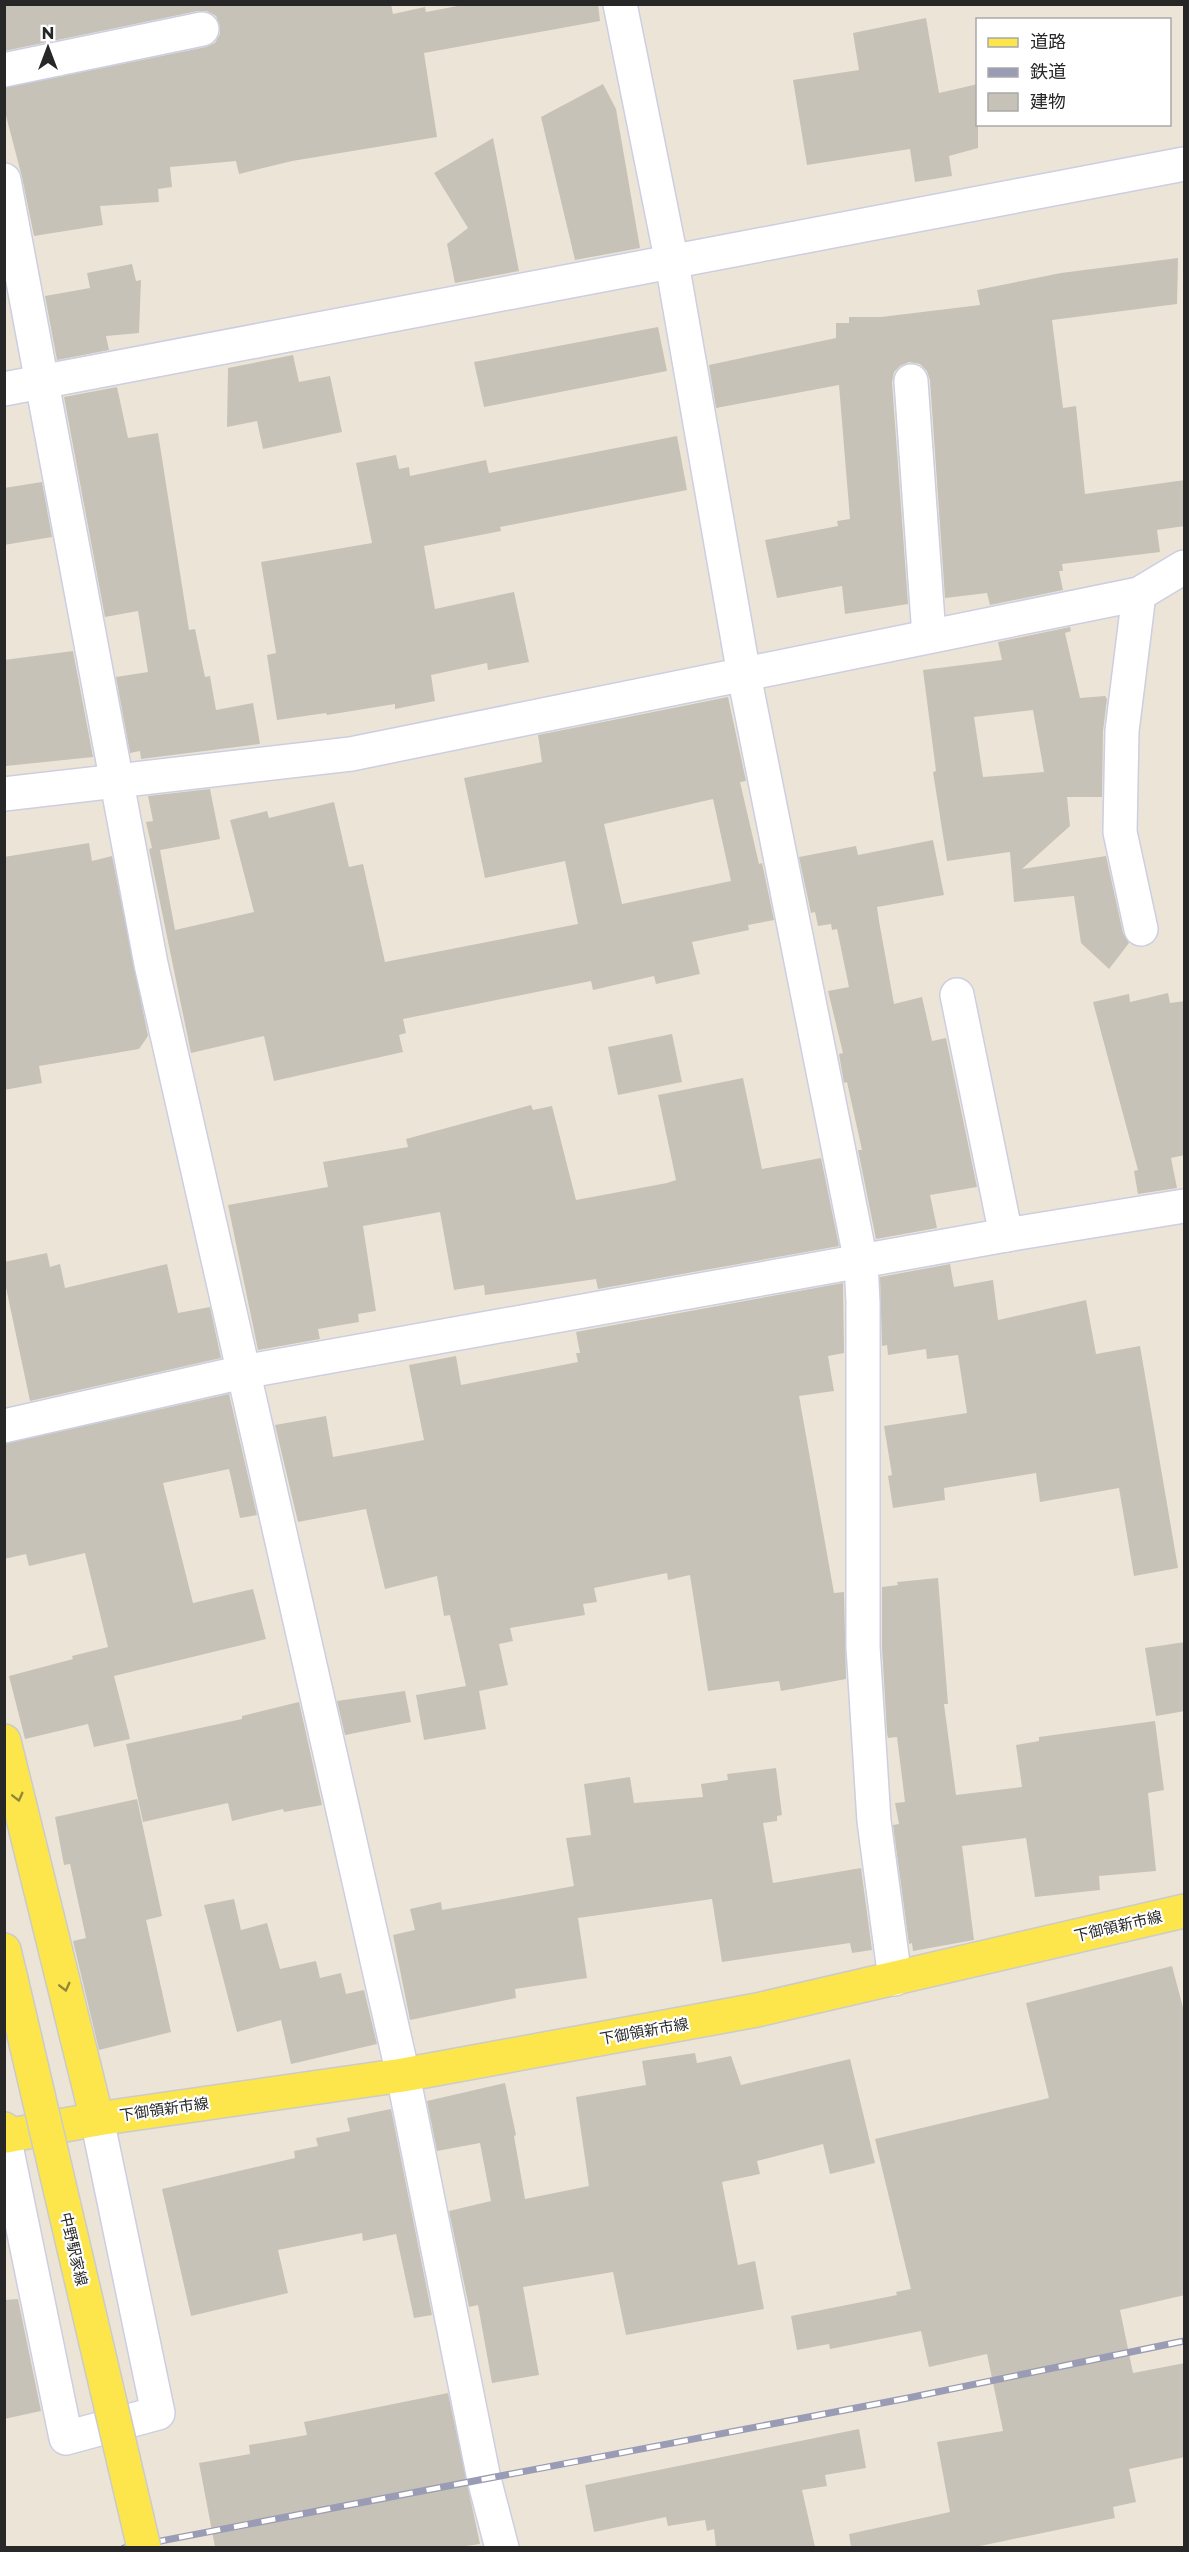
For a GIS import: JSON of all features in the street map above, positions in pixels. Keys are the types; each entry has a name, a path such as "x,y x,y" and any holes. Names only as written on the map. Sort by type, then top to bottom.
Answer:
{"main road":[{"path":"4,1741 97,2119"},
{"name":"下御領新市線","path":"5,2134 403,2075 757,2010 1185,1911"},
{"name":"中野駅家線","path":"8,1964 144,2547"}],"street":[{"path":"620,4 672,263 744,675 861,1262 863,1647 874,1821 895,1979"},
{"path":"4,70 202,29"},
{"path":"4,389 1185,164"},
{"path":"4,180 115,782 151,964 403,2075 484,2479 502,2547"},
{"path":"910,381 929,636"},
{"path":"4,794 351,754 1139,594 1185,567"},
{"path":"1139,594 1122,731 1120,832 1141,929"},
{"path":"957,995 1006,1235"},
{"path":"4,1426 243,1372 1006,1235 1185,1206"},
{"path":"5,2134 66,2438 158,2413 97,2119"}],"building":[{"path":"4,4 391,4 393,14 425,7 426,12 468,4 598,4 600,21 424,53 437,137 292,161 239,174 236,161 170,167 172,187 158,189 159,202 100,206 103,225 34,236 4,108 4,88 206,47 215,43 220,34 220,26 216,16 207,11 198,11 4,51"},
{"path":"926,18 939,93 976,84 978,148 949,156 952,176 915,182 910,149 807,165 793,80 859,70 853,33"},
{"path":"603,84 616,109 640,248 575,260 541,117"},
{"path":"493,138 519,271 455,283 447,244 468,228 434,173"},
{"path":"1178,258 1177,304 1052,320 1063,408 1076,406 1085,494 1185,480 1185,526 1157,530 1160,552 1062,564 1063,571 1059,571 1063,590 990,605 987,593 945,598 930,380 927,371 920,364 909,362 894,372 892,382 908,604 845,614 842,586 777,598 765,540 838,526 837,521 850,519 839,385 716,408 709,365 836,338 836,323 849,323 849,317 881,317 980,305 977,290 1061,273"},
{"path":"132,264 136,281 141,280 139,333 106,336 109,350 57,360 45,296 90,288 87,273"},
{"path":"658,327 667,371 484,407 474,362"},
{"path":"293,355 299,382 330,376 342,432 263,449 257,421 227,427 228,368"},
{"path":"117,387 128,438 158,433 189,630 195,629 205,677 210,676 216,710 253,703 260,744 141,759 140,751 130,753 116,677 148,672 138,611 105,617 64,397"},
{"path":"677,436 687,490 500,527 501,531 424,546 435,609 514,592 529,662 488,670 487,663 431,675 435,701 395,709 395,704 277,720 267,655 276,653 261,562 372,543 356,463 396,455 399,469 409,467 410,476 486,460 489,473"},
{"path":"42,482 52,537 4,545 4,488"},
{"path":"1070,627 1071,631 1065,633 1080,698 1105,696 1107,699 1103,731 1102,797 1067,797 1070,826 1022,869 1106,856 1123,933 1129,943 1109,969 1081,943 1074,896 1014,902 1010,852 947,861 933,772 936,771 923,670 1002,660 998,642","holes":["1033,710 1044,772 983,777 974,717"]},
{"path":"73,651 93,757 6,766 4,660"},
{"path":"728,697 746,781 740,782 759,864 762,863 774,920 748,925 749,930 692,942 700,974 656,984 654,976 593,990 591,981 403,1019 406,1033 399,1035 403,1052 274,1081 264,1036 191,1053 149,849 152,848 146,822 153,821 148,796 210,789 220,839 160,850 175,930 254,912 230,820 267,811 269,818 334,802 349,867 363,864 385,962 578,924 565,861 485,878 464,778 542,762 538,735","holes":["713,799 731,881 622,904 604,824"]},
{"path":"933,840 944,895 877,907 894,1004 922,997 932,1041 946,1038 977,1187 930,1195 937,1228 876,1239 858,1150 862,1150 847,1082 844,1083 839,1054 843,1053 828,991 849,987 837,929 832,930 831,924 818,926 815,912 811,913 799,857 856,846 858,855"},
{"path":"89,843 92,861 112,856 148,1036 139,1049 39,1066 42,1083 4,1090 4,857"},
{"path":"1168,993 1170,1003 1185,1001 1185,1155 1171,1158 1177,1188 1138,1194 1134,1171 1138,1170 1093,1002 1129,994 1130,1002"},
{"path":"672,1034 682,1082 618,1095 608,1047"},
{"path":"743,1078 762,1169 821,1158 839,1246 598,1289 596,1279 485,1295 484,1285 454,1290 440,1212 363,1226 376,1311 358,1314 359,1322 318,1329 320,1339 258,1350 228,1205 328,1187 323,1162 408,1147 406,1139 531,1105 533,1110 552,1106 576,1200 667,1183 676,1180 658,1095"},
{"path":"47,1253 50,1267 60,1264 65,1288 167,1264 178,1313 210,1307 221,1358 30,1401 4,1278 4,1262"},
{"path":"950,1264 954,1287 993,1280 998,1320 1086,1300 1096,1354 1140,1346 1178,1568 1134,1576 1119,1488 1040,1502 1036,1473 944,1488 945,1500 893,1508 888,1476 892,1475 884,1426 967,1413 958,1355 927,1359 926,1349 888,1355 887,1345 882,1346 880,1277"},
{"path":"843,1283 844,1353 828,1356 834,1391 799,1396 834,1593 844,1592 846,1679 781,1691 779,1681 708,1691 690,1575 668,1580 667,1573 594,1588 597,1602 583,1604 585,1615 510,1628 513,1641 499,1644 508,1685 479,1691 486,1729 424,1740 416,1695 466,1686 450,1615 444,1616 437,1576 385,1589 366,1509 298,1522 275,1425 326,1416 333,1457 424,1440 409,1365 456,1356 461,1385 578,1362 576,1353 580,1353 576,1332"},
{"path":"229,1394 257,1515 240,1518 229,1469 163,1483 193,1603 253,1589 266,1639 114,1676 130,1739 94,1747 88,1724 25,1739 9,1676 108,1647 85,1553 29,1566 26,1554 4,1559 4,1444"},
{"path":"938,1578 948,1704 944,1704 956,1795 1022,1787 1016,1745 1039,1741 1039,1737 1155,1721 1164,1790 1148,1793 1156,1871 1099,1876 1100,1890 1035,1897 1026,1838 962,1846 974,1940 913,1951 912,1943 909,1944 893,1825 899,1824 895,1803 905,1802 897,1737 888,1738 887,1733 882,1646 882,1587 898,1585 897,1582"},
{"path":"1185,1642 1185,1711 1156,1716 1145,1648"},
{"path":"405,1691 411,1722 345,1735 337,1701"},
{"path":"299,1702 322,1805 284,1812 283,1809 232,1821 228,1803 143,1822 126,1744 242,1719 242,1716"},
{"path":"776,1768 782,1815 777,1816 777,1821 763,1823 773,1883 861,1868 872,1950 852,1953 850,1943 722,1962 712,1899 578,1918 587,1978 515,1989 516,1998 410,2020 393,1935 415,1930 410,1909 441,1902 442,1910 574,1886 566,1838 591,1835 584,1784 630,1777 634,1803 703,1797 701,1784 728,1780 727,1774"},
{"path":"137,1799 162,1916 146,1920 171,2032 99,2050 73,1941 86,1938 70,1864 64,1865 55,1817"},
{"path":"234,1899 241,1930 267,1923 280,1969 316,1961 320,1978 341,1973 346,1994 364,1990 377,2044 291,2064 281,2020 237,2032 204,1905"},
{"path":"1172,1966 1185,2015 1185,2295 1120,2310 1133,2373 1185,2363 1185,2457 1129,2469 1136,2502 1113,2507 1115,2518 975,2547 851,2547 849,2534 950,2512 937,2442 1003,2431 987,2354 929,2367 921,2331 830,2349 829,2344 797,2350 791,2316 897,2295 896,2292 911,2289 875,2139 1049,2098 1026,2003"},
{"path":"695,2053 697,2063 731,2056 741,2085 850,2059 875,2163 830,2174 823,2144 757,2161 760,2174 722,2182 738,2265 755,2261 764,2309 626,2335 613,2272 523,2287 539,2375 492,2383 478,2305 469,2307 449,2211 491,2201 480,2143 437,2151 427,2101 505,2083 516,2135 514,2136 525,2199 589,2186 576,2097 646,2085 642,2061"},
{"path":"391,2109 432,2315 414,2318 396,2234 363,2241 362,2233 278,2250 288,2293 191,2316 162,2189 295,2158 294,2151 318,2146 316,2138 350,2131 347,2118"},
{"path":"18,2299 41,2411 4,2419 4,2300"},
{"path":"448,2393 480,2544 459,2547 215,2547 199,2463 250,2454 249,2445 307,2435 304,2422"},
{"path":"859,2429 866,2468 825,2475 827,2486 802,2490 815,2547 716,2547 714,2529 707,2531 705,2520 668,2526 666,2517 594,2532 585,2485"}],"railway":[{"path":"124,2548 908,2398 1184,2341"}]}
